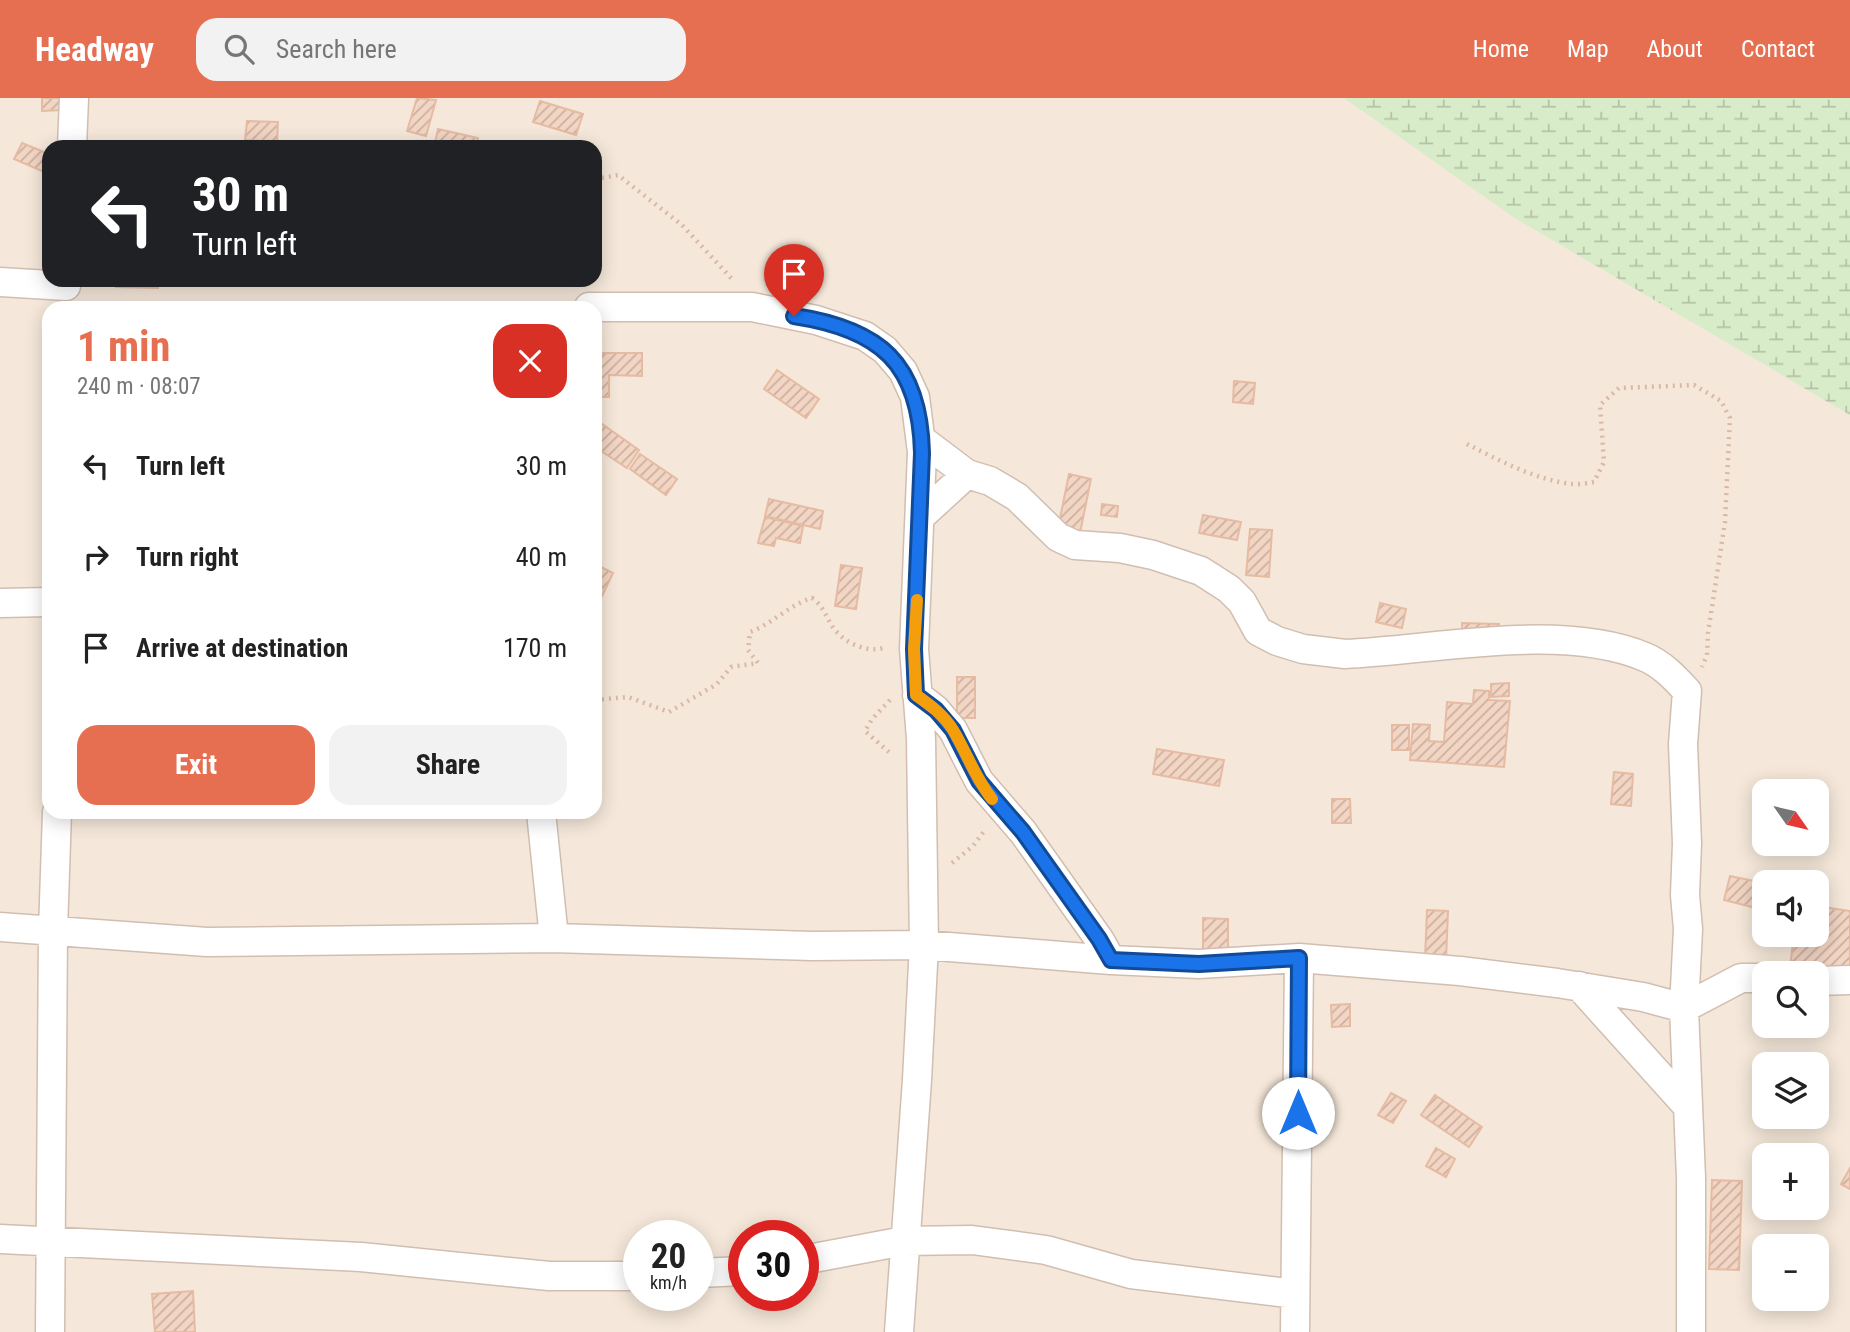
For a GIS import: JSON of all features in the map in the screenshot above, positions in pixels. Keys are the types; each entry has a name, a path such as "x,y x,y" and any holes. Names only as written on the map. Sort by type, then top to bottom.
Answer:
{"street":[{"path":"72,140 74,98"},
{"path":"0,282 65,291"},
{"path":"602,307 752,307 841,327 865,336 885,350 903,371 915,397 922,440 914,649 921,739 924,945 899,1332"},
{"path":"922,440 967,474 990,481 1017,497 1058,537 1075,545 1121,548 1153,555 1201,571 1229,589 1242,603 1258,631 1277,641 1314,651 1345,654 1542,640 1608,646 1647,658 1671,674 1687,691 1683,744 1688,843 1684,1008 1691,1219 1691,1332"},
{"path":"920,517 967,474"},
{"path":"0,603 42,602"},
{"path":"916,695 936,710 953,730 979,781 1023,832 1111,960"},
{"path":"50,1332 53,931 57,819"},
{"path":"542,819 554,938"},
{"path":"0,927 206,942 554,938 813,946 924,945 1199,964 1299,958 1460,971 1579,986 1643,997 1684,1008 1741,978 1752,978"},
{"path":"1295,1332 1299,958"},
{"path":"1829,981 1850,980"},
{"path":"1579,986 1688,1107"},
{"path":"0,1239 362,1257 550,1276 623,1276"},
{"path":"819,1256 904,1241 972,1240 1046,1250 1131,1274 1295,1294"}],"path":[{"path":"602,177 618,174 682,225 748,296 752,307"},
{"path":"1467,443 1494,458 1542,477 1573,484 1594,482 1604,462 1601,405 1619,388 1694,385 1721,401 1730,418 1725,522 1707,655 1687,691"},
{"path":"602,699 628,696 669,712 717,684 731,667 758,663 748,650 750,632 773,622 801,601 812,598 826,612 836,632 864,650 883,649 890,645 914,649"},
{"path":"925,881 959,858 973,846 990,823 1005,813"}],"shaded area":[{"path":"0,98 1485,98 1850,303 1850,1332 0,1332"}],"green space":[{"path":"1344,98 1850,98 1850,415 1513,217"}],"building":[{"path":"42,98 63,98 63,110 42,111"},
{"path":"417,98 436,100 426,136 407,131"},
{"path":"540,101 583,114 576,135 533,122"},
{"path":"247,121 278,122 277,140 245,140"},
{"path":"438,129 478,138 478,140 436,140"},
{"path":"22,143 42,151 42,171 14,159"},
{"path":"602,353 642,353 642,376 609,375 609,397 602,397"},
{"path":"777,370 819,399 806,418 764,389"},
{"path":"1234,381 1255,383 1253,404 1233,402"},
{"path":"602,424 639,450 627,468 602,452"},
{"path":"640,454 677,479 666,495 630,469"},
{"path":"1069,474 1091,479 1080,533 1058,528"},
{"path":"769,499 823,511 820,529 765,516"},
{"path":"1102,504 1118,506 1117,517 1101,515"},
{"path":"1203,515 1241,522 1237,540 1199,533"},
{"path":"765,517 803,526 800,543 776,538 774,546 758,543"},
{"path":"1250,529 1272,530 1269,577 1246,575"},
{"path":"841,565 862,568 856,609 835,606"},
{"path":"602,568 613,573 602,596"},
{"path":"1380,603 1406,609 1402,628 1376,622"},
{"path":"1462,623 1499,624 1499,642 1462,640"},
{"path":"957,677 975,677 975,718 957,718"},
{"path":"1509,683 1509,696 1491,697 1491,684"},
{"path":"1474,690 1489,691 1489,700 1510,701 1504,767 1410,760 1413,724 1430,725 1429,741 1444,742 1447,702 1473,704"},
{"path":"1392,725 1409,725 1409,750 1392,750"},
{"path":"1157,749 1224,760 1219,786 1153,774"},
{"path":"1614,772 1633,774 1631,806 1611,804"},
{"path":"1332,799 1350,799 1351,823 1332,823"},
{"path":"1730,876 1752,881 1752,907 1724,900"},
{"path":"1829,908 1850,911 1850,975 1829,973 1829,961 1791,961 1792,947 1829,947"},
{"path":"1427,910 1448,911 1446,960 1425,959"},
{"path":"1203,918 1228,919 1228,955 1203,954"},
{"path":"1350,1004 1350,1026 1332,1027 1331,1005"},
{"path":"1391,1093 1406,1101 1393,1123 1378,1115"},
{"path":"1435,1095 1482,1127 1469,1147 1421,1115"},
{"path":"1436,1148 1455,1159 1446,1177 1426,1166"},
{"path":"1850,1168 1850,1189 1841,1184"},
{"path":"1712,1180 1742,1181 1739,1270 1709,1269"},
{"path":"193,1291 195,1332 155,1332 152,1294"}],"slow traffic":[{"path":"917,600 914,649 916,695 936,710 953,730 967,760 992,799"}],"route":[{"path":"794,316 841,327 865,336 885,350 903,371 915,397 921,427 922,453 914,649 916,695 936,710 953,730 979,781 990,797 1023,832 1111,960 1199,964 1299,958 1298,1113"}]}
